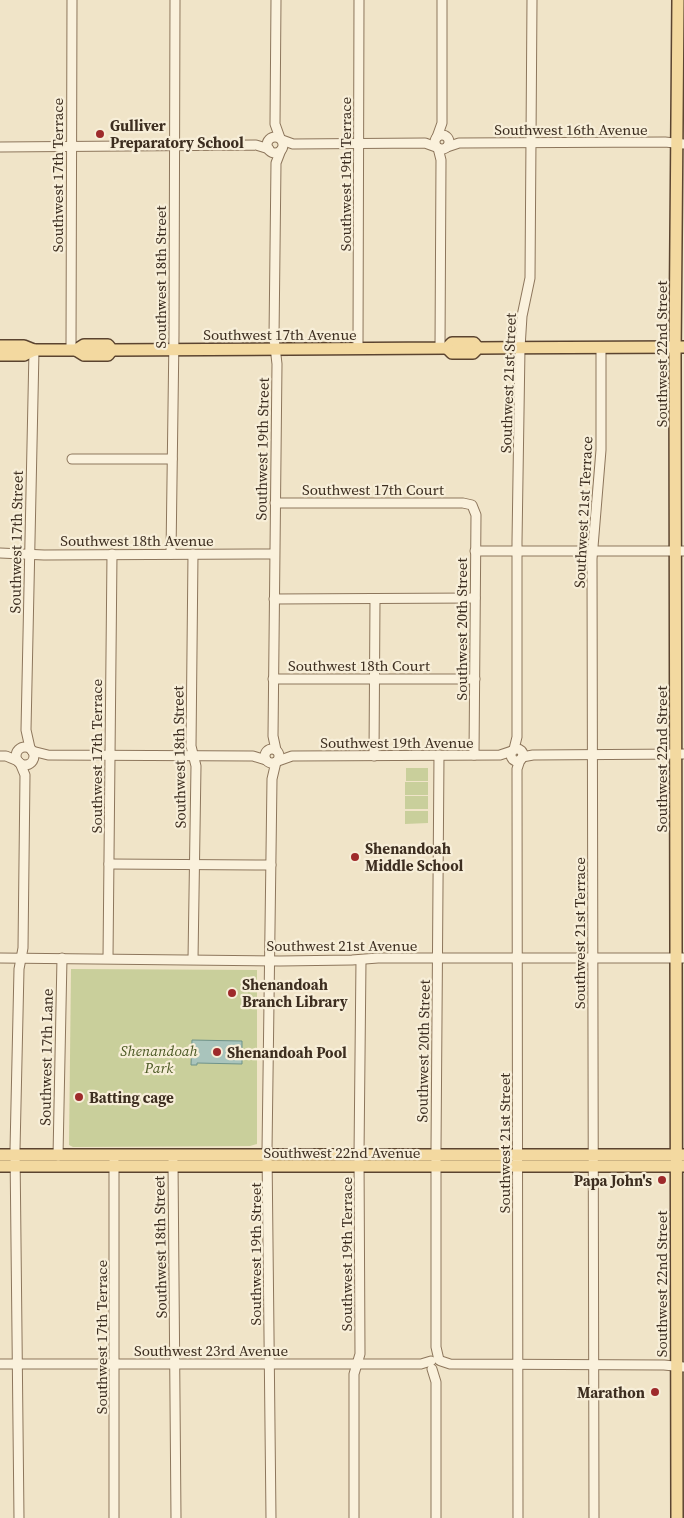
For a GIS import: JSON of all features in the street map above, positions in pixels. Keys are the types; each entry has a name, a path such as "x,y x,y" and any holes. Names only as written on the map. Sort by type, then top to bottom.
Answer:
{"main road":[{"name":"Southwest 22nd Street","path":"677,1518 680,1366 680,144 678,0"},
{"name":"Southwest 17th Avenue","path":"0,346 24,346 34,350 73,350 84,355 108,354 112,350 173,349 444,348 452,353 473,353 478,348 680,347"},
{"name":"Southwest 17th Avenue","path":"0,355 24,355 34,350"},
{"name":"Southwest 22nd Avenue","path":"0,1155 16,1161 114,1162 680,1161"},
{"name":"Southwest 22nd Avenue","path":"0,1166 16,1161 58,1156 114,1162"}],"street":[{"name":"Southwest 17th Terrace","path":"72,0 73,350"},
{"name":"Southwest 18th Street","path":"170,554 175,0"},
{"name":"Southwest 19th Street","path":"271,1518 268,1162 277,364 275,349 276,0"},
{"name":"Southwest 19th Terrace","path":"358,348 359,0"},
{"path":"442,0 441,160 444,348"},
{"name":"Southwest 21st Street","path":"518,1518 515,756 517,737 520,348 522,316 530,278 532,0"},
{"name":"Southwest 16th Avenue","path":"0,147 425,143 680,144"},
{"name":"Southwest 21st Terrace","path":"594,1518 592,551 601,442 601,347"},
{"name":"Southwest 17th Street","path":"25,749 34,350"},
{"path":"72,458 172,458"},
{"name":"Southwest 17th Court","path":"275,504 470,504"},
{"name":"Southwest 20th Street","path":"470,504 474,507 476,515 474,755"},
{"path":"475,551 680,550"},
{"name":"Southwest 18th Avenue","path":"0,553 274,554"},
{"name":"Southwest 17th Terrace","path":"108,958 112,554"},
{"name":"Southwest 18th Street","path":"193,554 191,746 196,766 193,959"},
{"path":"274,599 475,598"},
{"path":"374,756 375,599"},
{"name":"Southwest 18th Court","path":"273,679 475,679"},
{"path":"3,756 25,749"},
{"path":"3,756 25,762 34,756 25,749"},
{"path":"25,749 16,756 25,762"},
{"name":"Southwest 19th Avenue","path":"25,749 48,756"},
{"name":"Southwest 19th Avenue","path":"25,762 48,756 680,754"},
{"name":"Southwest 20th Street","path":"436,1518 436,1160 440,755"},
{"path":"20,1518 16,1161 19,969 23,948 25,762"},
{"path":"109,864 270,865"},
{"name":"Southwest 21st Avenue","path":"0,958 361,960 378,958 680,958"},
{"name":"Southwest 17th Lane","path":"58,1156 62,958"},
{"name":"Southwest 19th Terrace","path":"354,1518 354,1374 360,1354 361,960"},
{"name":"Southwest 17th Terrace","path":"114,1162 114,1518"},
{"name":"Southwest 18th Street","path":"173,1162 176,1518"},
{"name":"Southwest 23rd Avenue","path":"0,1364 594,1364 680,1366"}],"green space":[{"path":"406,768 428,768 428,781 406,781"},
{"path":"405,782 428,782 428,795 405,795"},
{"path":"405,796 428,796 428,809 405,809"},
{"path":"405,811 428,811 428,823 405,824"},
{"name":"Shenandoah Park","path":"71,969 257,970 257,1144 250,1146 73,1147 69,1145"}],"water":[{"name":"Shenandoah Pool","path":"192,1040 242,1041 242,1064 197,1063 197,1065 191,1065"}],"place":[{"name":"Gulliver Preparatory School","path":"100,134"},
{"name":"Shenandoah Middle School","path":"355,857"},
{"name":"Shenandoah Branch Library","path":"232,993"},
{"name":"Shenandoah Pool","path":"217,1052"},
{"name":"Batting cage","path":"79,1097"},
{"name":"Papa John's","path":"662,1180"},
{"name":"Marathon","path":"655,1392"}]}
